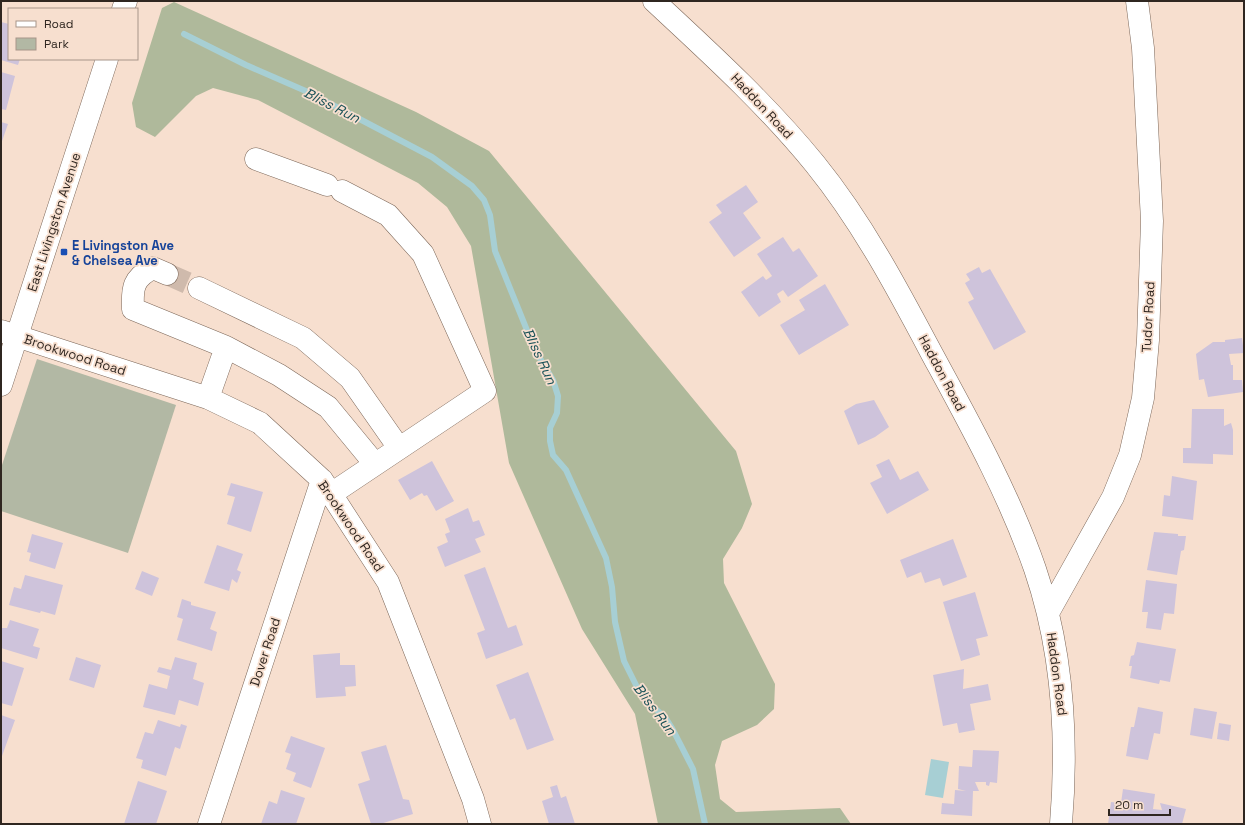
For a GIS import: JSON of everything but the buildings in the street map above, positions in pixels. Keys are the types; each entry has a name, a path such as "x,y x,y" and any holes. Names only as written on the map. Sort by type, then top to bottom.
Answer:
{"street":[{"name":"Haddon Road","path":"654,1 761,102 816,165 880,258 969,423 1013,514 1035,569 1048,612 1058,671 1063,725 1064,785 1061,824"},
{"name":"Tudor Road","path":"1048,612 1113,497 1130,455 1143,398 1148,340 1152,221 1143,48 1137,1"},
{"name":"East Livingston Avenue","path":"1,385 9,334 107,60"},
{"path":"256,159 335,188 388,216 423,254 485,391 375,464 326,487"},
{"path":"167,274 153,268 142,274 134,284 133,309 226,347 279,375 328,407 375,464"},
{"path":"199,288 303,338 350,378 398,448"},
{"name":"Brookwood Road","path":"9,334 208,398 260,423 326,487 388,582 472,799 480,824"},
{"path":"208,398 226,347"},
{"name":"Dover Road","path":"209,824 326,487"}],"green space":[{"path":"174,2 416,112 489,151 736,451 752,504 742,528 723,559 724,583 775,684 774,709 757,725 722,741 715,765 720,799 736,812 840,808 851,824 658,824 635,714 582,629 509,463 471,246 447,207 418,183 258,100 213,88 196,96 155,137 136,127 132,103 162,8"},
{"path":"37,359 176,405 128,553 1,511 1,468"}],"water":[{"path":"931,759 949,762 943,798 925,795"}],"waterway":[{"name":"Bliss Run","path":"184,34 246,65 308,92 432,157 472,186 484,200 490,215 495,251 535,350 553,380 558,396 557,413 550,428 550,441 553,455 566,470 606,558 612,587 615,622 624,661 638,689 652,706 665,717 693,769 705,824"}],"tunnel":[{"path":"167,274 199,288"}],"place":[{"name":"E Livingston Ave & Chelsea Ave","path":"64,252"}]}
